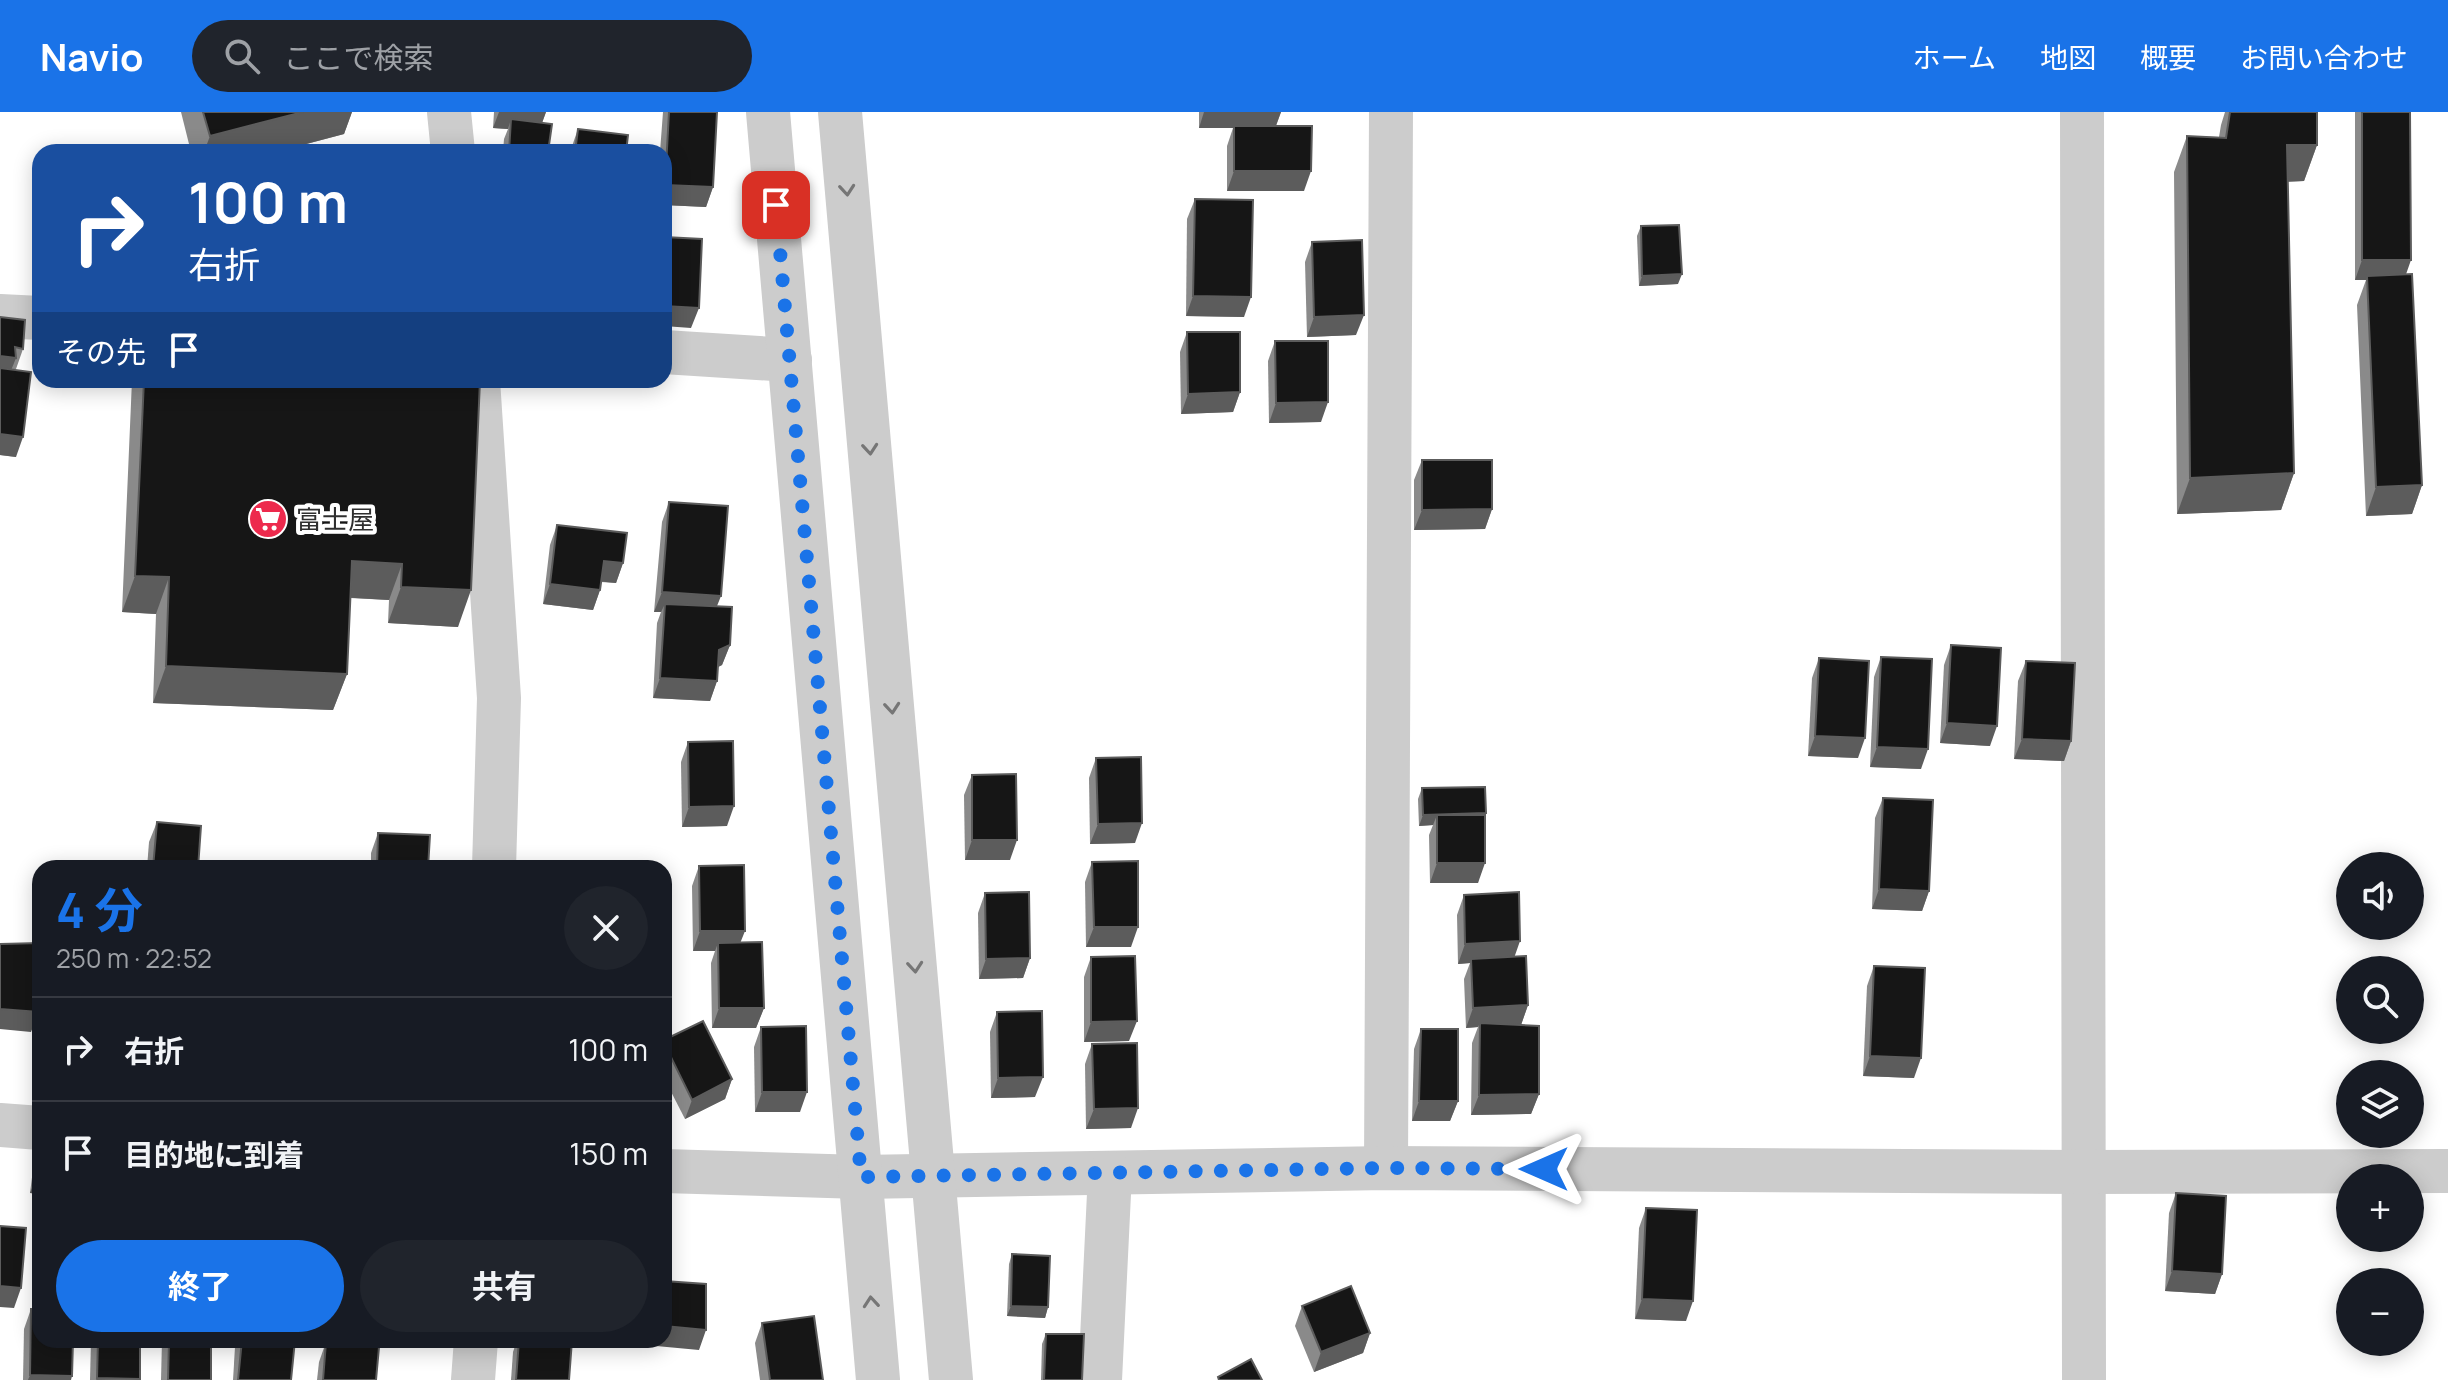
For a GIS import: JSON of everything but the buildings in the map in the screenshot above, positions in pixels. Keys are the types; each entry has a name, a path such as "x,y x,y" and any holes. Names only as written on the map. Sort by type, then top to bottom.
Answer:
{"street":[{"path":"449,112 452,144"},
{"path":"768,112 878,1380"},
{"path":"840,112 951,1380"},
{"path":"1386,1168 1391,112"},
{"path":"2082,112 2084,1380"},
{"path":"0,316 32,318"},
{"path":"672,353 790,360"},
{"path":"479,388 499,698 494,860"},
{"path":"0,1125 32,1127"},
{"path":"672,1171 861,1177 1386,1168 2448,1171"},
{"path":"1100,1380 1110,1173"},
{"path":"473,1380 475,1348"}],"place":[{"name":"富士屋","path":"268,519"}],"route":[{"path":"776,205 861,1177 1386,1168 1544,1169"}]}
